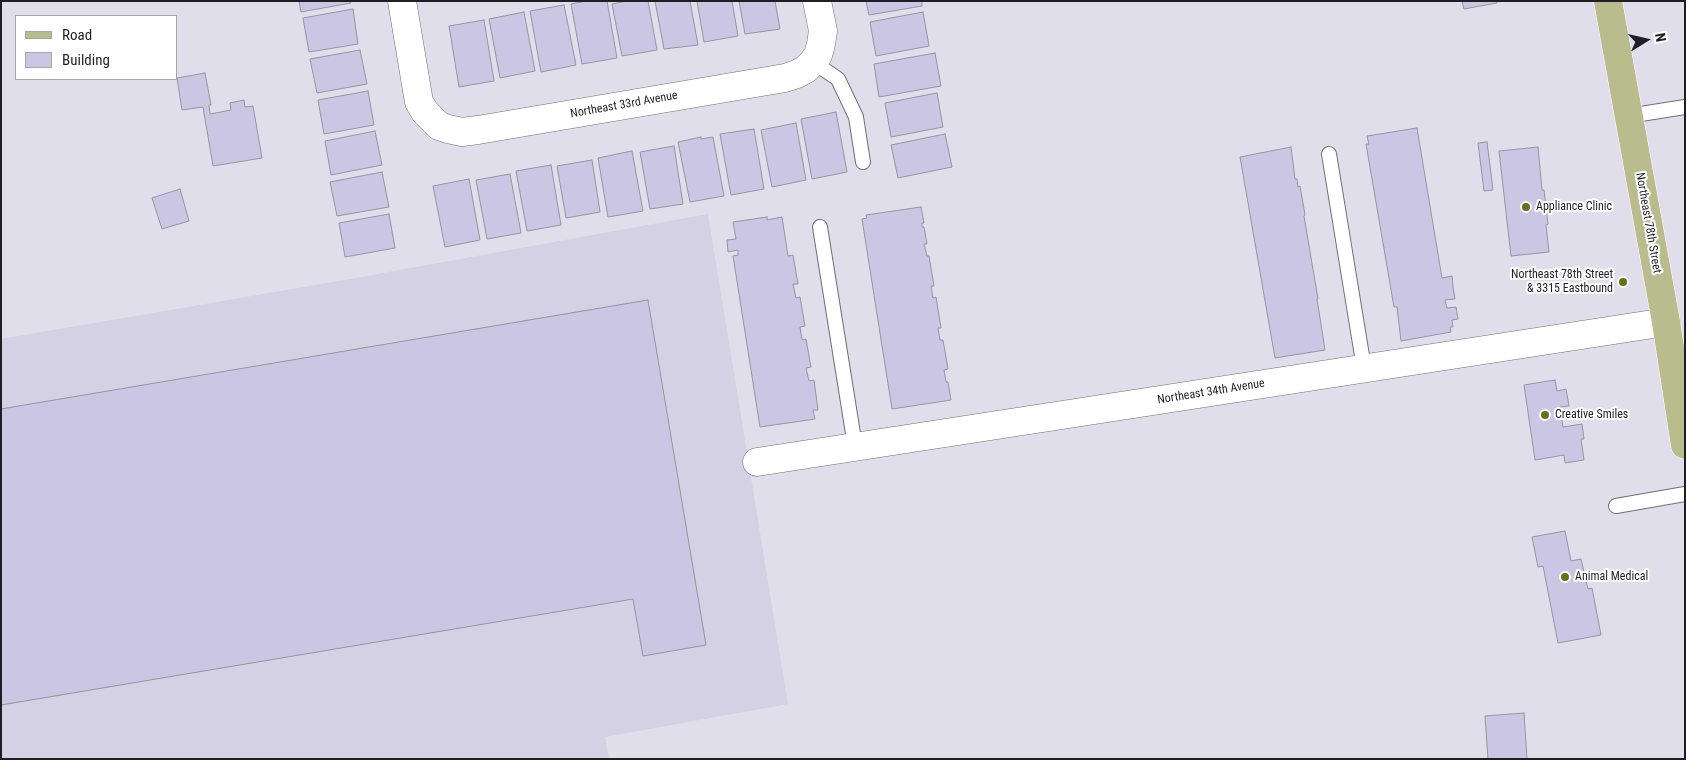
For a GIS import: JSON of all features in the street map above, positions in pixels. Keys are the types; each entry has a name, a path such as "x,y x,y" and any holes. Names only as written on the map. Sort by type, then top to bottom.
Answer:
{"main road":[{"name":"Northeast 78th Street","path":"1608,1 1666,322 1685,445"}],"street":[{"name":"Northeast 33rd Avenue","path":"402,1 419,102 425,112 439,126 462,132 785,78 806,69 813,62"},
{"path":"813,62 818,55 823,30 817,1"},
{"name":"Northeast 34th Avenue","path":"757,462 1666,322"}],"lane":[{"path":"813,62 838,79 856,117 862,162"},
{"path":"1628,116 1685,107"},
{"path":"1329,154 1364,368"},
{"path":"820,227 855,446"},
{"path":"1616,506 1685,494"}],"shaded area":[{"path":"708,214 788,704 605,737 609,759 1,759 1,339 339,281"}],"building":[{"path":"299,1 351,1 351,3 301,12"},
{"path":"586,1 607,1 617,58 582,64 571,4"},
{"path":"627,1 648,1 657,50 622,56 612,4"},
{"path":"655,1 690,1 698,45 664,49"},
{"path":"697,1 732,1 738,36 704,42"},
{"path":"739,1 775,1 780,29 745,34"},
{"path":"866,1 922,1 922,6 869,15"},
{"path":"1462,1 1497,1 1497,3 1464,9"},
{"path":"564,5 576,65 541,72 530,11"},
{"path":"353,9 358,44 309,52 303,18"},
{"path":"524,12 535,71 500,78 489,19"},
{"path":"923,12 929,46 876,56 870,22"},
{"path":"484,20 494,81 459,87 449,26"},
{"path":"360,50 367,84 317,93 310,59"},
{"path":"935,53 941,86 879,97 874,64"},
{"path":"205,73 211,105 209,105 210,114 231,110 230,103 244,100 245,107 253,106 262,158 213,166 203,107 182,110 178,78"},
{"path":"368,91 374,125 324,134 318,100"},
{"path":"937,93 943,127 891,137 885,103"},
{"path":"836,112 847,172 812,179 801,119"},
{"path":"796,123 806,180 772,187 761,130"},
{"path":"1417,128 1442,278 1452,276 1455,299 1445,300 1447,308 1456,307 1458,319 1452,320 1453,327 1450,327 1451,332 1401,341 1397,307 1394,307 1366,144 1369,144 1367,136"},
{"path":"754,129 764,189 731,195 720,134"},
{"path":"375,131 382,165 331,175 325,141"},
{"path":"945,134 952,167 898,178 891,145"},
{"path":"701,137 701,139 713,137 724,196 690,202 678,142"},
{"path":"1487,142 1493,190 1484,191 1478,143"},
{"path":"674,146 683,204 650,209 640,152"},
{"path":"1291,147 1295,179 1297,179 1298,187 1300,186 1305,215 1325,350 1275,358 1240,157"},
{"name":"Appliance Clinic","path":"1538,147 1542,190 1544,190 1548,224 1546,225 1549,252 1511,256 1499,151"},
{"path":"632,151 643,211 608,217 598,158"},
{"path":"592,160 600,212 566,218 557,166"},
{"path":"551,165 561,225 527,231 516,171"},
{"path":"382,172 389,207 337,216 330,182"},
{"path":"510,174 521,233 487,239 476,180"},
{"path":"469,179 480,240 445,247 433,186"},
{"path":"180,189 189,221 162,229 152,198"},
{"path":"921,207 924,223 922,223 922,227 924,227 927,244 924,244 927,256 929,256 934,286 931,286 933,298 936,297 941,328 938,328 940,340 943,340 948,369 944,370 951,400 892,409 862,219 867,218 866,215"},
{"path":"389,214 395,248 345,257 339,223"},
{"path":"767,217 767,220 782,217 788,256 793,255 798,284 793,284 796,298 800,297 805,326 800,327 802,340 806,339 811,367 806,368 809,381 814,380 818,410 813,410 815,419 760,427 733,256 738,255 738,250 728,252 727,240 736,239 733,222"},
{"path":"648,300 706,645 643,656 633,599 1,705 1,409"},
{"name":"Creative Smiles","path":"1555,380 1557,391 1566,389 1569,406 1560,407 1563,427 1582,424 1584,439 1581,439 1584,460 1565,463 1564,455 1535,460 1524,385"},
{"name":"Animal Medical","path":"1565,531 1571,561 1581,559 1588,589 1592,588 1601,635 1558,643 1543,566 1538,567 1532,537"},
{"path":"1524,713 1527,759 1488,759 1485,716"}],"place":[{"name":"Appliance Clinic","path":"1526,207"},
{"name":"Northeast 78th Street & 3315 Eastbound","path":"1623,282"},
{"name":"Creative Smiles","path":"1545,415"},
{"name":"Animal Medical","path":"1565,577"}]}
